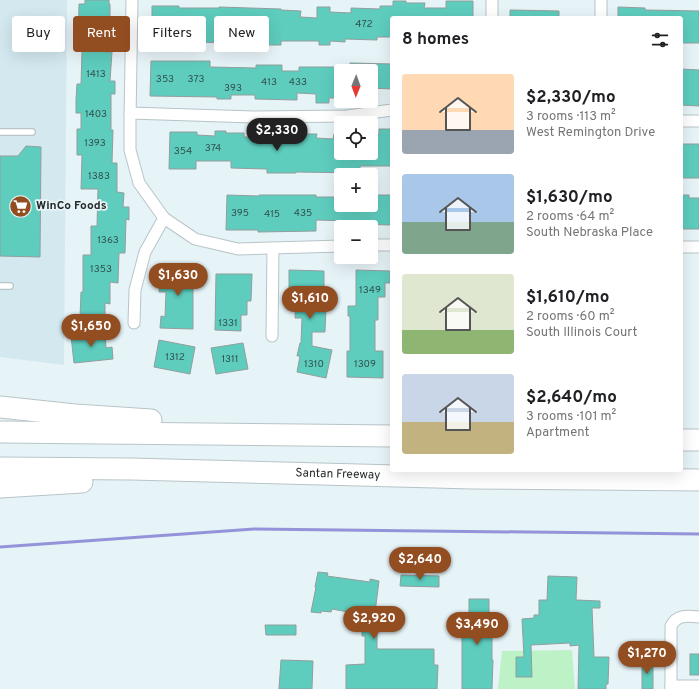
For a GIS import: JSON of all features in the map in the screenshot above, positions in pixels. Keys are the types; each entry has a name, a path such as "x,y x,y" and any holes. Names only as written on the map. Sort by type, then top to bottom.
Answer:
{"highway":[{"path":"0,407 75,415 234,426 295,435"},
{"path":"0,432 390,436"},
{"path":"683,440 699,440"},
{"name":"Santan Freeway","path":"0,468 131,469 474,478 699,480"},
{"path":"0,487 254,472"}],"street":[{"path":"132,0 130,150 139,183 164,218 195,239 238,249 334,246"},
{"path":"492,0 492,16"},
{"path":"601,0 601,16"},
{"path":"130,113 253,117 346,116 390,110"},
{"path":"683,121 699,121"},
{"path":"134,323 135,290 145,252 164,218"},
{"path":"378,245 390,244"},
{"path":"683,247 699,247"},
{"path":"272,336 273,248"},
{"path":"699,616 682,616 673,622 671,687 699,686"}],"lane":[{"path":"0,132 32,132"},
{"path":"0,286 10,286"}],"shaded area":[{"path":"0,0 67,0 64,365 0,357"}],"green space":[{"path":"572,650 575,689 498,689 502,651"}],"building":[{"path":"85,0 109,0 110,16 79,16 79,4 85,4"},
{"path":"393,1 406,1 406,3 425,3 424,8 446,8 446,1 473,1 473,16 390,16 390,37 377,37 377,40 345,39 345,42 330,41 330,45 319,45 319,41 281,41 281,45 269,45 269,16 214,16 214,43 206,42 206,16 152,16 152,6 179,6 179,8 219,7 281,9 301,11 300,17 317,18 317,7 330,7 330,12 351,13 351,8 380,9 380,6 393,6"},
{"path":"618,7 645,8 645,10 699,11 699,43 683,43 683,16 618,16"},
{"path":"510,10 559,11 559,16 510,16"},
{"path":"82,52 112,52 110,81 115,81 115,94 111,94 111,130 113,130 112,163 117,163 117,192 124,193 123,207 129,207 129,220 126,219 125,253 119,253 118,283 110,282 110,304 105,303 105,318 80,318 81,292 83,292 83,255 91,255 91,226 97,226 98,189 81,189 82,155 77,155 77,129 81,129 81,113 76,113 76,100 77,84 81,84"},
{"path":"151,61 210,61 210,67 256,68 256,65 282,65 282,71 299,71 299,67 334,67 334,98 329,98 329,103 316,103 316,94 297,93 297,100 255,99 255,95 231,95 231,99 217,99 217,97 150,96"},
{"path":"350,63 390,64 390,89 378,88 378,64"},
{"path":"683,69 699,70 699,106 683,105"},
{"path":"379,129 390,129 390,166 334,168 334,173 267,173 267,169 231,168 231,161 196,161 196,169 169,169 170,132 197,132 197,135 215,136 215,131 226,131 226,133 244,133 244,137 304,136 304,134 317,134 316,138 333,139 334,134 334,160 378,160"},
{"path":"683,144 699,144 699,178 683,178"},
{"name":"WinCo Foods","path":"26,146 41,147 40,257 0,256 0,156 18,156"},
{"path":"227,195 316,195 316,197 334,197 334,212 378,212 378,195 390,195 390,225 378,225 378,220 316,220 316,231 258,232 258,230 226,230"},
{"path":"683,195 689,195 689,198 699,198 699,229 683,229"},
{"path":"165,265 193,266 193,329 160,328 161,316 165,317 166,292 159,292 160,281 165,281"},
{"path":"289,270 324,271 324,307 326,307 325,332 312,332 312,346 332,350 326,378 297,372 300,356 297,356 301,343 302,318 295,318 296,297 289,297"},
{"path":"356,270 390,271 390,283 385,283 385,297 378,297 378,320 375,320 375,351 383,351 383,378 347,377 347,351 350,351 350,316 348,316 348,306 356,306"},
{"path":"216,274 252,274 251,301 247,301 247,315 241,315 241,331 215,330"},
{"path":"105,332 106,348 112,347 113,359 74,363 71,336"},
{"path":"159,340 195,347 190,374 154,367"},
{"path":"243,343 248,369 216,374 211,348"},
{"path":"318,572 328,573 327,576 370,582 370,579 379,581 373,628 377,628 377,649 434,649 434,665 438,665 437,689 346,689 346,665 365,664 365,636 362,636 362,617 358,616 359,614 332,609 331,612 311,612"},
{"path":"401,575 439,576 439,587 400,586"},
{"path":"548,576 577,577 576,600 600,601 600,608 592,608 594,657 609,657 608,684 606,684 606,689 578,689 579,645 570,646 570,643 531,645 532,677 516,677 516,657 524,657 522,619 534,618 534,615 539,615 539,600 547,600"},
{"path":"469,599 489,599 489,613 492,613 492,689 462,689 462,613 469,613"},
{"path":"265,625 296,625 296,635 266,635"},
{"path":"690,654 699,654 699,675 690,675"},
{"path":"281,660 313,661 312,689 279,689"},
{"path":"642,660 653,661 653,689 642,689"}],"waterway":[{"path":"0,547 254,529 699,534"}],"place":[{"name":"WinCo Foods","path":"20,206"}]}
